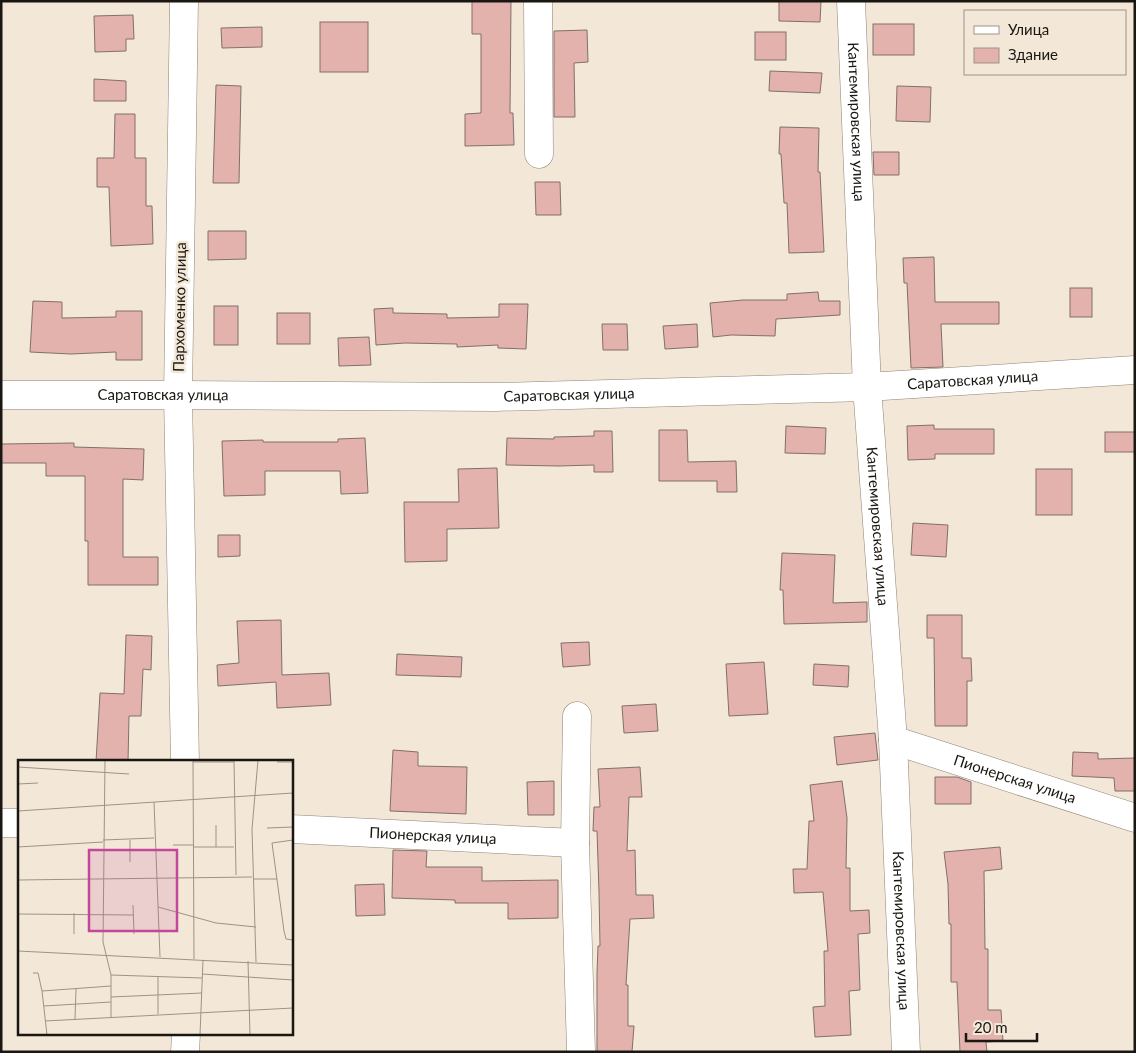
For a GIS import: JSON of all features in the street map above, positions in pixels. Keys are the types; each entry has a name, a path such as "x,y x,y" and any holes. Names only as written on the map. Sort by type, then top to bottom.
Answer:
{"street":[{"name":"Пархоменко улица","path":"184,1 178,395 185,760"},
{"path":"538,1 539,154"},
{"name":"Кантемировская улица","path":"851,1 866,387 894,740 906,1052"},
{"name":"Саратовская улица","path":"1,395 495,397 866,387 1135,370"},
{"path":"577,716 574,843 581,1052"},
{"name":"Пионерская улица","path":"894,740 1135,818"},
{"path":"1,823 18,823"},
{"name":"Пионерская улица","path":"292,829 574,843"},
{"path":"186,1036 186,1052"}],"building":[{"path":"472,1 511,1 510,113 513,113 514,145 465,146 465,114 481,113 481,34 472,34"},
{"path":"779,1 821,1 820,22 779,21"},
{"path":"133,15 134,39 126,39 126,51 95,52 94,16"},
{"path":"320,22 368,22 368,72 320,72"},
{"path":"873,24 914,24 914,55 873,55"},
{"path":"262,27 262,47 222,48 221,28"},
{"path":"587,30 588,62 574,63 575,117 554,117 554,31"},
{"path":"755,32 786,32 786,60 755,60"},
{"path":"770,71 822,73 820,93 769,91"},
{"path":"94,79 126,81 126,101 94,101"},
{"path":"216,85 241,86 239,183 213,183"},
{"path":"897,86 931,87 930,122 896,121"},
{"path":"115,114 135,114 135,158 146,158 146,206 152,206 153,244 111,246 109,187 97,187 97,158 114,158"},
{"path":"780,127 819,128 818,172 820,172 824,252 789,253 787,203 784,203 781,154 779,154"},
{"path":"873,152 899,152 899,175 874,175"},
{"path":"535,182 560,182 561,215 536,215"},
{"path":"208,231 246,231 246,259 208,260"},
{"path":"934,257 935,302 999,302 999,324 941,324 943,367 911,368 907,283 904,283 903,258"},
{"path":"1070,288 1092,288 1092,317 1070,317"},
{"path":"818,292 819,301 840,301 840,315 776,319 775,336 731,335 713,337 710,303 743,300 787,300 787,294"},
{"path":"33,301 62,302 62,318 116,317 116,311 142,311 142,360 116,360 116,352 71,354 30,352"},
{"path":"499,304 528,304 526,349 498,348 498,345 457,347 457,344 405,343 376,345 374,309 393,308 393,313 447,314 447,318 499,317"},
{"path":"214,306 238,306 238,345 214,345"},
{"path":"277,313 310,313 310,344 277,344"},
{"path":"602,324 627,324 628,350 603,350"},
{"path":"697,324 698,347 665,349 663,326"},
{"path":"369,337 371,365 339,366 338,338"},
{"path":"934,425 934,429 994,429 994,454 935,454 935,459 908,460 907,426"},
{"path":"786,426 826,428 825,454 785,453"},
{"path":"659,430 687,430 688,462 736,461 737,492 717,492 717,481 659,481"},
{"path":"594,431 612,431 613,472 594,472 594,465 506,465 507,438 554,439 554,437 594,436"},
{"path":"1105,432 1135,432 1135,452 1105,452"},
{"path":"365,438 368,493 341,494 340,471 265,471 265,495 224,496 222,441 338,442 338,439"},
{"path":"74,443 74,447 144,449 143,480 123,479 123,557 158,557 158,585 88,585 88,541 85,541 85,476 46,476 46,463 1,463 1,444"},
{"path":"497,468 499,528 447,529 447,561 405,562 404,502 459,502 458,469"},
{"path":"1036,469 1072,469 1072,515 1036,515"},
{"path":"913,523 948,525 946,557 911,555"},
{"path":"218,535 240,535 240,556 218,557"},
{"path":"782,553 835,555 833,603 867,602 867,622 784,624 783,590 780,590"},
{"path":"927,615 962,615 962,658 971,658 972,681 967,681 967,726 935,726 934,638 927,638"},
{"path":"281,620 282,675 329,673 331,705 277,708 276,682 218,686 217,665 239,663 237,621"},
{"path":"126,635 152,636 151,670 143,669 141,716 129,716 128,760 96,760 100,693 124,694"},
{"path":"589,642 590,665 563,667 561,643"},
{"path":"397,654 462,657 461,677 396,675"},
{"path":"764,662 768,714 729,716 726,664"},
{"path":"814,664 849,666 848,687 813,685"},
{"path":"656,704 658,731 624,733 622,706"},
{"path":"875,733 878,760 837,765 834,737"},
{"path":"393,750 418,752 418,766 467,767 466,814 390,811"},
{"path":"1073,752 1098,753 1098,759 1135,758 1135,791 1115,791 1114,778 1072,776"},
{"path":"640,767 642,797 629,797 627,851 635,850 636,895 653,895 654,918 630,919 626,985 628,985 628,1026 634,1026 632,1052 597,1052 597,974 598,946 600,946 597,831 593,831 594,807 600,807 598,769"},
{"path":"935,777 957,777 971,782 971,804 935,804"},
{"path":"554,781 554,815 528,815 527,782"},
{"path":"842,781 847,818 846,868 850,868 850,911 869,910 870,933 858,934 860,990 849,991 851,1035 815,1037 813,1007 825,1006 824,951 828,951 823,892 794,893 793,869 807,869 809,821 814,821 810,785"},
{"path":"1000,847 1002,869 984,871 985,949 988,949 988,1010 1001,1010 1003,1041 986,1042 987,1052 960,1052 957,982 951,982 951,924 949,924 948,884 944,852"},
{"path":"393,850 427,851 426,867 482,867 482,881 558,880 558,918 508,919 508,903 455,903 455,900 392,898"},
{"path":"384,884 385,915 356,916 355,885"}]}
